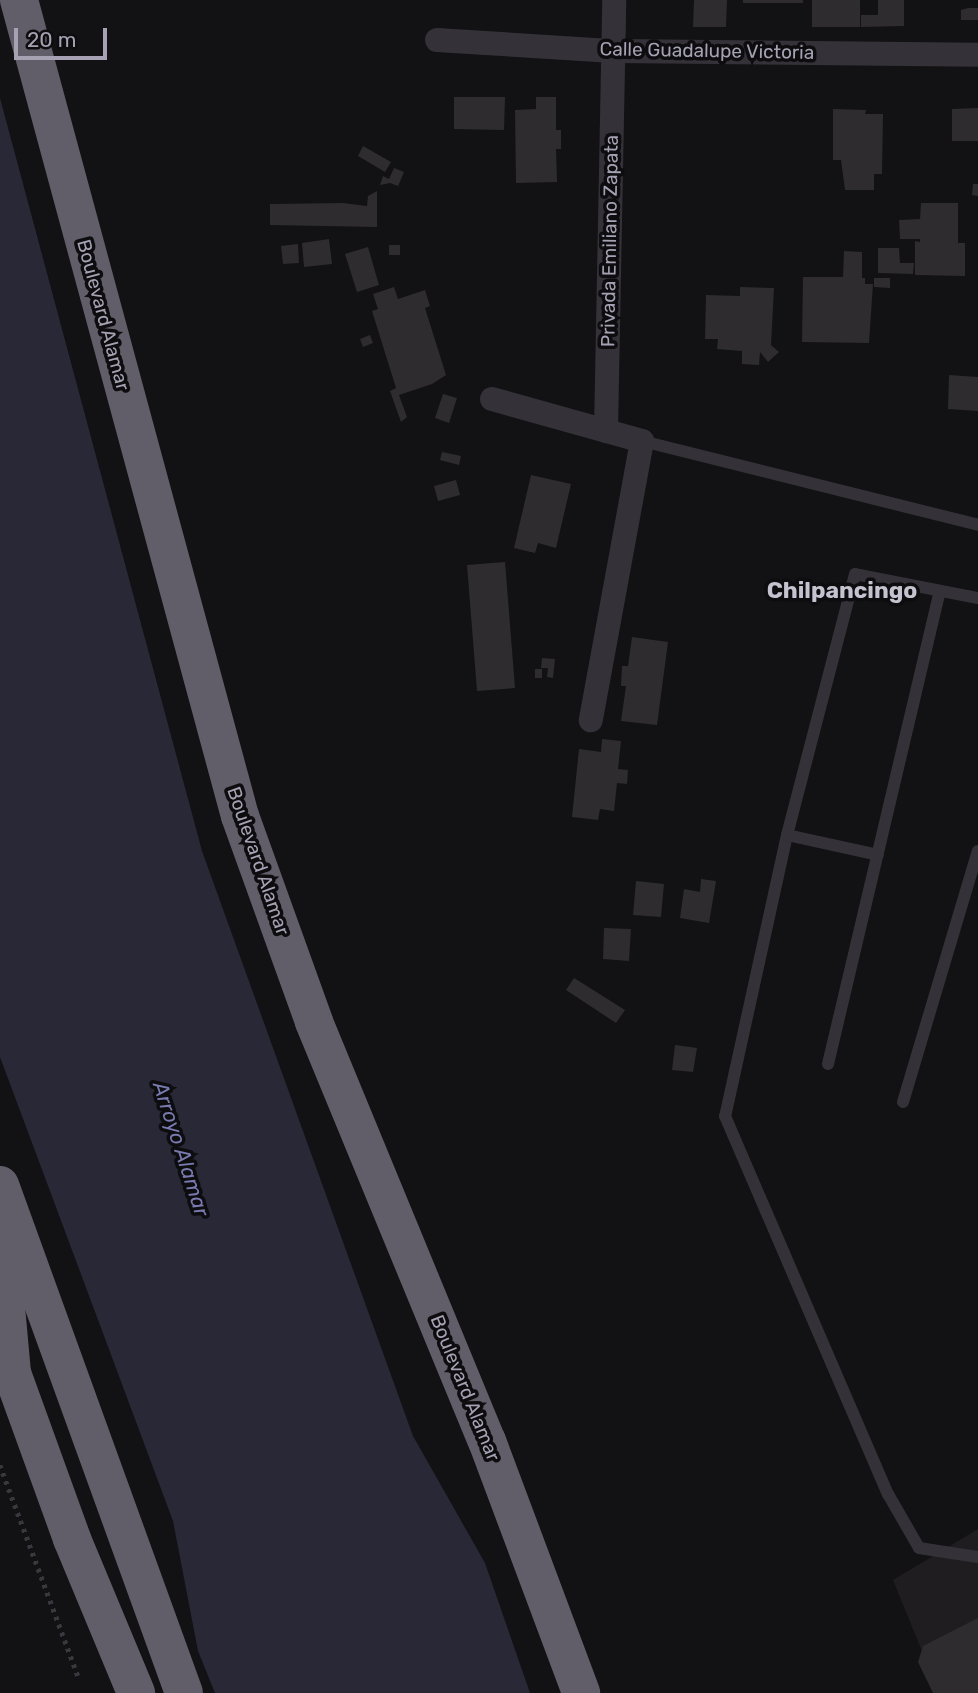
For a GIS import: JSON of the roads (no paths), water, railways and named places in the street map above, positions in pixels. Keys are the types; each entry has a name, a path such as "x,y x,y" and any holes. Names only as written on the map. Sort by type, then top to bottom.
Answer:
{"highway":[{"name":"Boulevard Alamar","path":"19,0 46,111 240,816 314,1022 487,1441 581,1693"},
{"path":"45,0 46,111"},
{"path":"0,1185 184,1693"},
{"path":"0,1241 12,1373 72,1539 136,1693"}],"street":[{"name":"Privada Emiliano Zapata","path":"606,431 614,0"},
{"name":"Calle Guadalupe Victoria","path":"437,40 614,51 978,55"},
{"path":"492,399 642,441 590,720"}],"lane":[{"path":"642,441 978,525"},
{"path":"978,598 855,574 787,835 725,1116 888,1494 919,1548 978,1557"},
{"path":"828,1064 940,592"},
{"path":"787,835 878,855"},
{"path":"903,1102 978,851"}],"water":[{"name":"Arroyo Alamar","path":"0,98 202,851 413,1436 485,1563 530,1693 215,1693 198,1651 173,1521 0,1057"}],"district":[{"name":"Chilpancingo","path":"842,590"}]}
